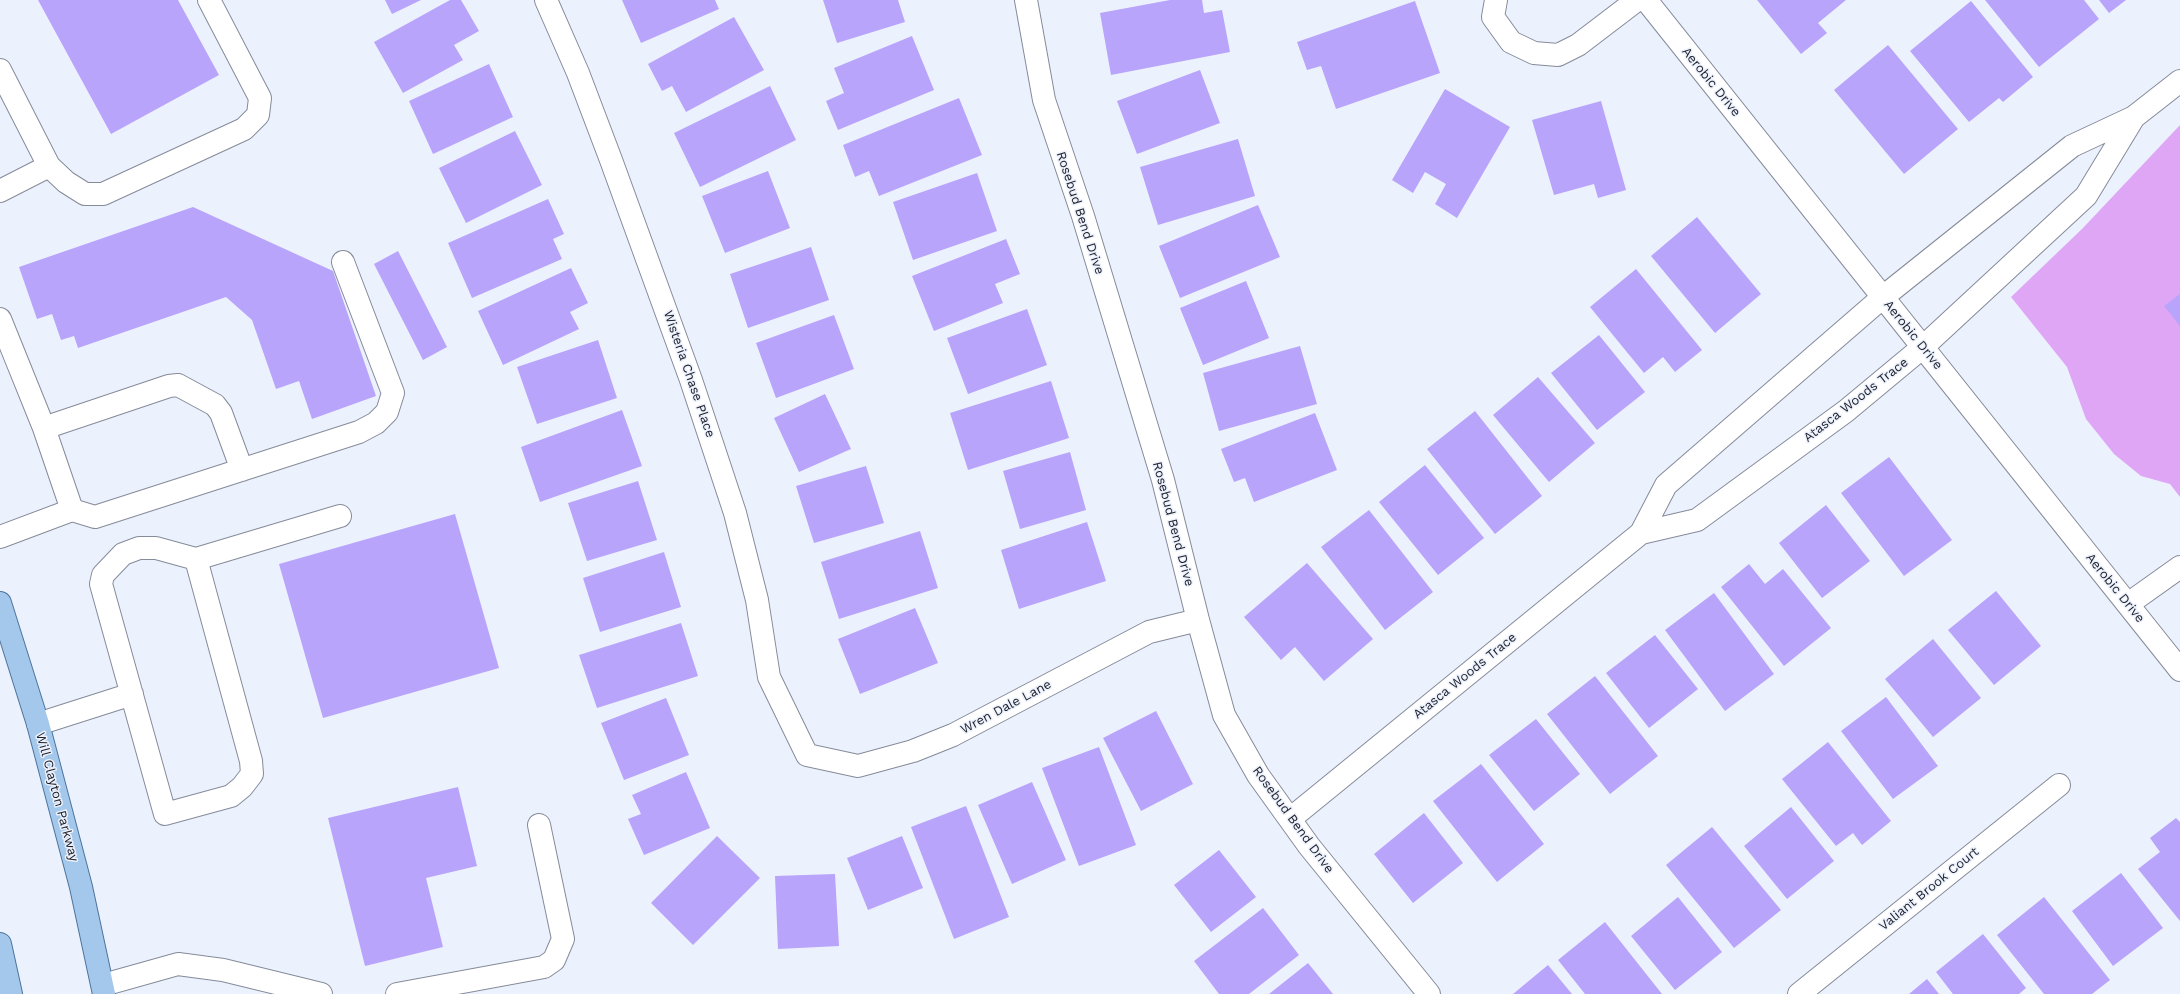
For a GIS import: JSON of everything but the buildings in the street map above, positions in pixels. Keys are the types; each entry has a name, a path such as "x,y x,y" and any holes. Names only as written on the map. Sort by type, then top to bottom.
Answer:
{"main road":[{"name":"Will Clayton Parkway","path":"0,603 38,724 81,887 104,990"},
{"path":"0,944 11,994"}],"street":[{"path":"0,70 49,166 66,182 85,194 103,194 244,129 258,115 260,98 209,0"},
{"name":"Wisteria Chase Place","path":"546,0 578,73 612,160 691,380 736,513 757,600 769,677 807,755"},
{"name":"Rosebud Bend Drive","path":"1026,0 1044,100 1083,216 1163,480 1198,620 1224,715 1258,775 1290,819 1429,994"},
{"path":"1496,0 1493,17 1510,42 1534,53 1558,55 1578,45 1637,0"},
{"name":"Aerobic Drive","path":"1646,0 2128,604 2177,660"},
{"name":"Atasca Woods Trace","path":"1290,819 1641,533 1666,485 1882,297 2072,146 2134,117 2180,81"},
{"name":"Atasca Woods Trace","path":"1641,533 1698,520 1846,410 1922,347 2086,196 2134,117"},
{"path":"0,191 49,166"},
{"path":"0,537 72,510 95,517 359,432 376,423 387,412 393,393 343,262"},
{"path":"0,319 44,428 72,510"},
{"path":"44,428 169,386 178,385 215,405 221,413 242,470"},
{"path":"196,559 251,761 252,774 242,787 231,796 165,814 101,584 103,575 123,554 139,548 156,548 196,559 340,516"},
{"path":"2128,604 2180,567"},
{"name":"Wren Dale Lane","path":"807,755 858,766 913,751 952,735 1149,632 1198,620"},
{"path":"38,724 132,694"},
{"name":"Valiant Brook Court","path":"1799,994 2059,785"},
{"path":"397,994 544,967 554,960 563,939 539,825"},
{"path":"104,990 178,964 223,970 321,994"}],"shaded area":[{"path":"2180,125 2180,497 2170,484 2141,476 2114,454 2086,419 2067,367 2011,297 2083,228"}]}
